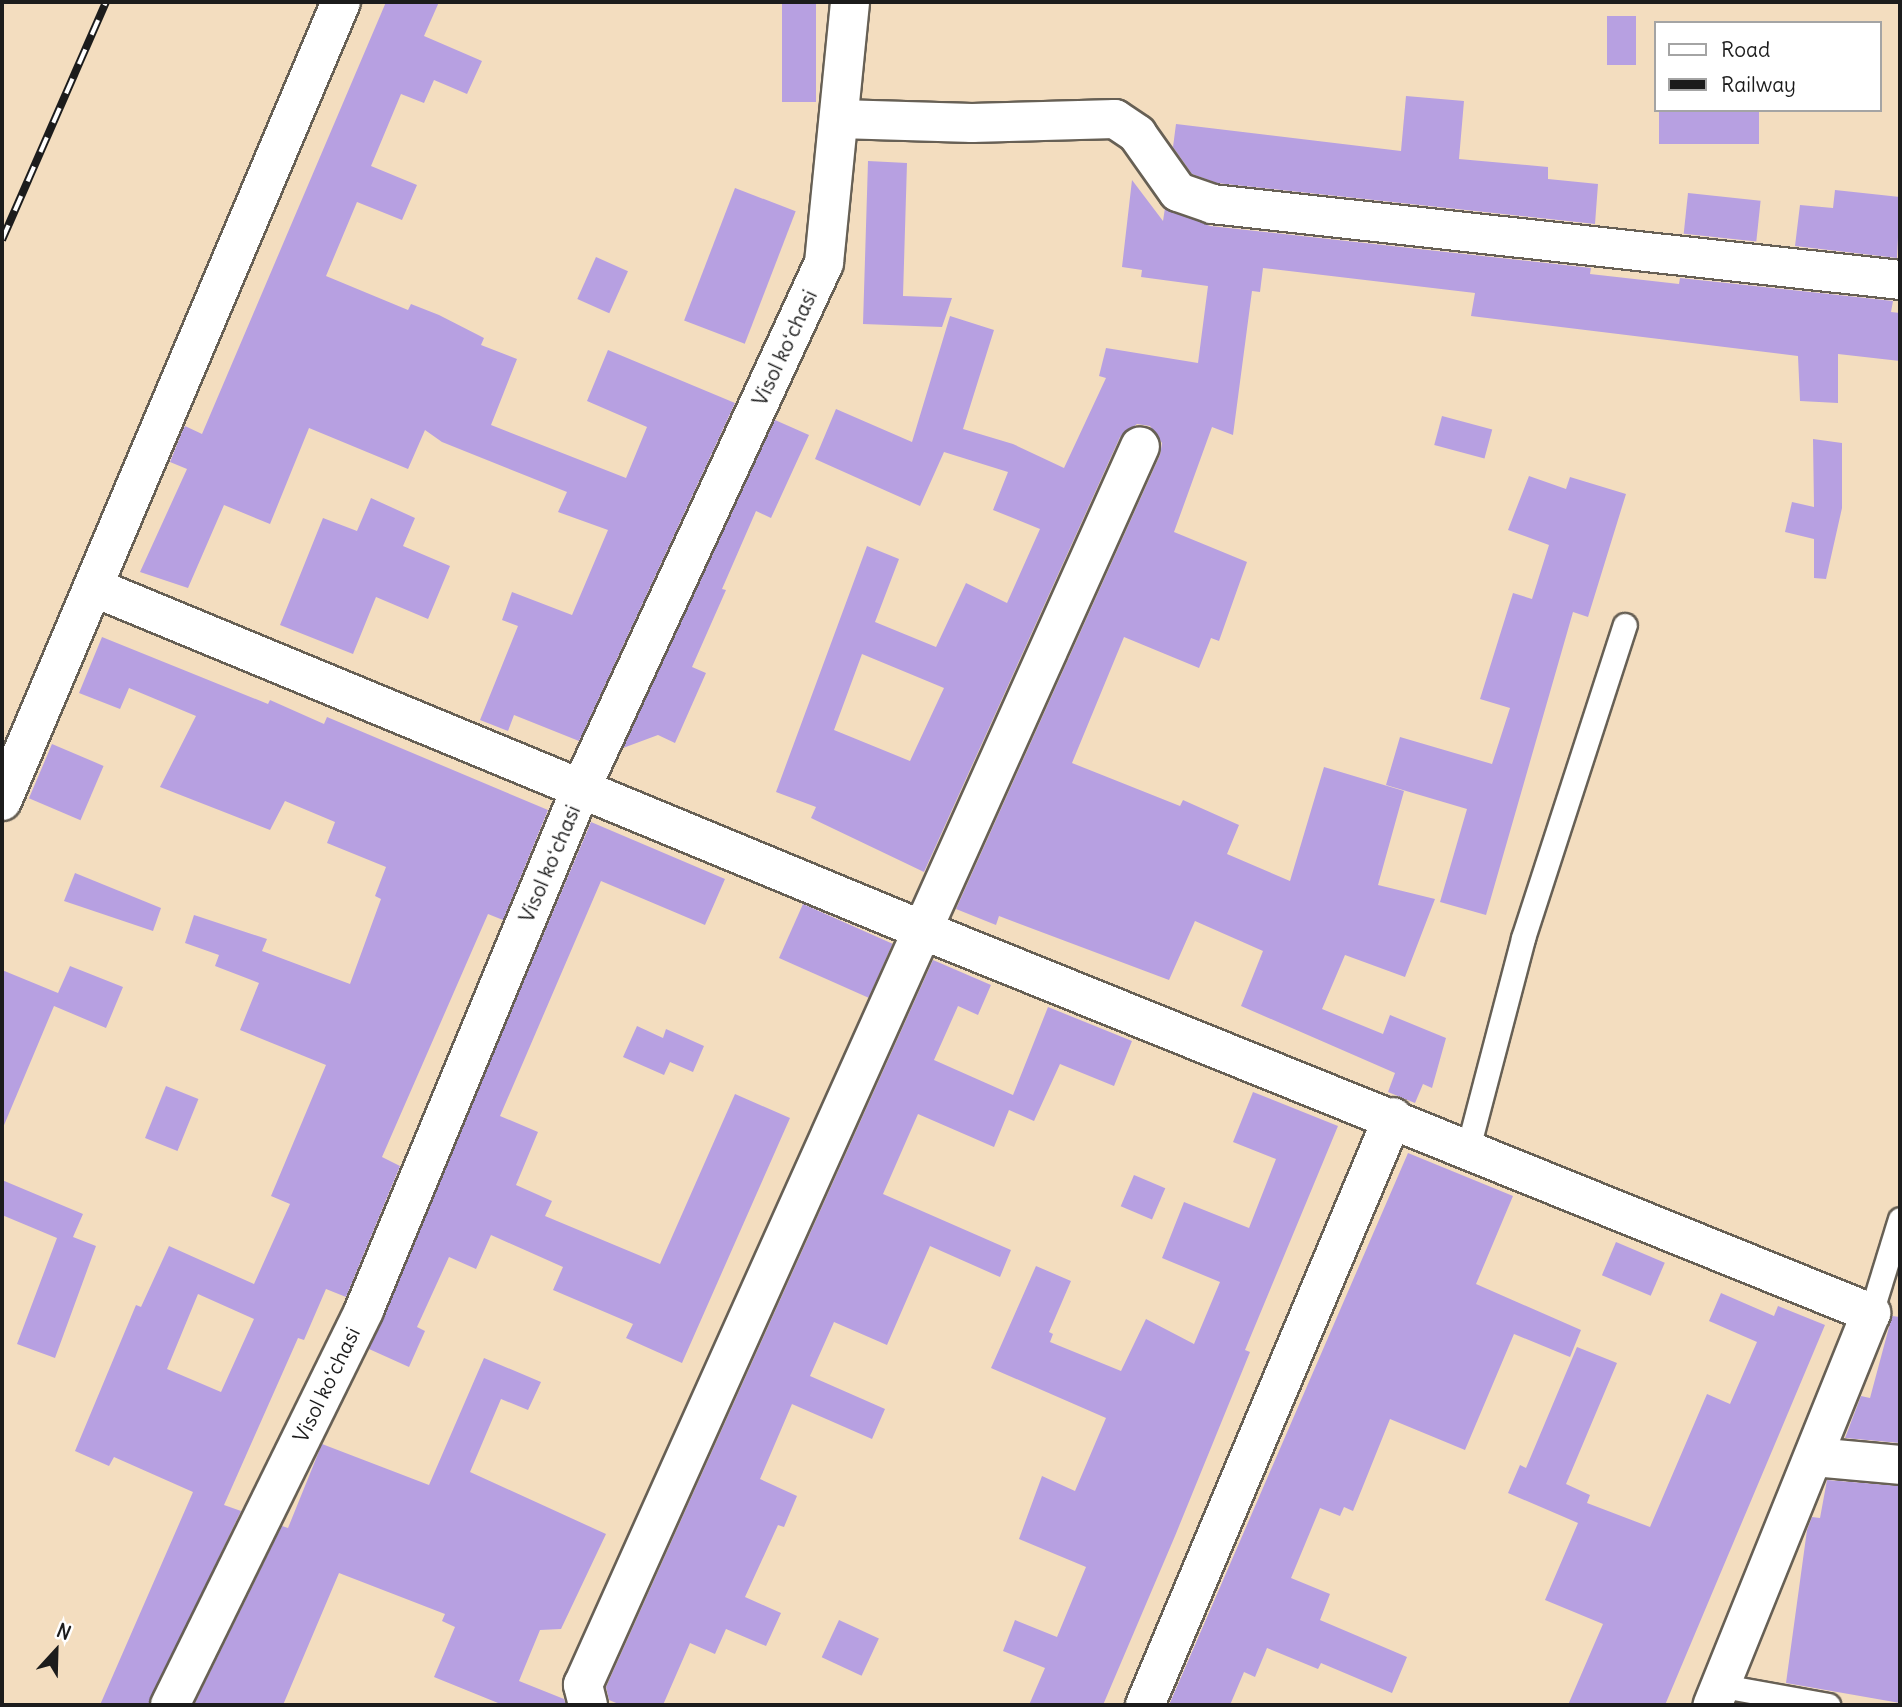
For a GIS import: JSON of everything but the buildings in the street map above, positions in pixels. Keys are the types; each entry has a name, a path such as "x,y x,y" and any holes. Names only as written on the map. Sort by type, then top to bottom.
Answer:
{"street":[{"path":"2,802 341,2"},
{"name":"Visol koʻchasi","path":"170,1705 364,1310 582,786 824,263 850,2"},
{"path":"839,119 972,123 1115,119 1137,134 1178,192 1212,204 1900,280"},
{"path":"588,1705 583,1685 920,929 1140,446"},
{"path":"93,587 582,786 920,929 1393,1117 1871,1313 1718,1695"},
{"path":"1145,1705 1393,1117"},
{"path":"1814,1457 1900,1465"}],"lane":[{"path":"1468,1148 1523,938 1625,625"},
{"path":"1871,1313 1900,1219"},
{"path":"1718,1695 1828,1705"}],"railway":[{"path":"2,240 106,2"}]}
